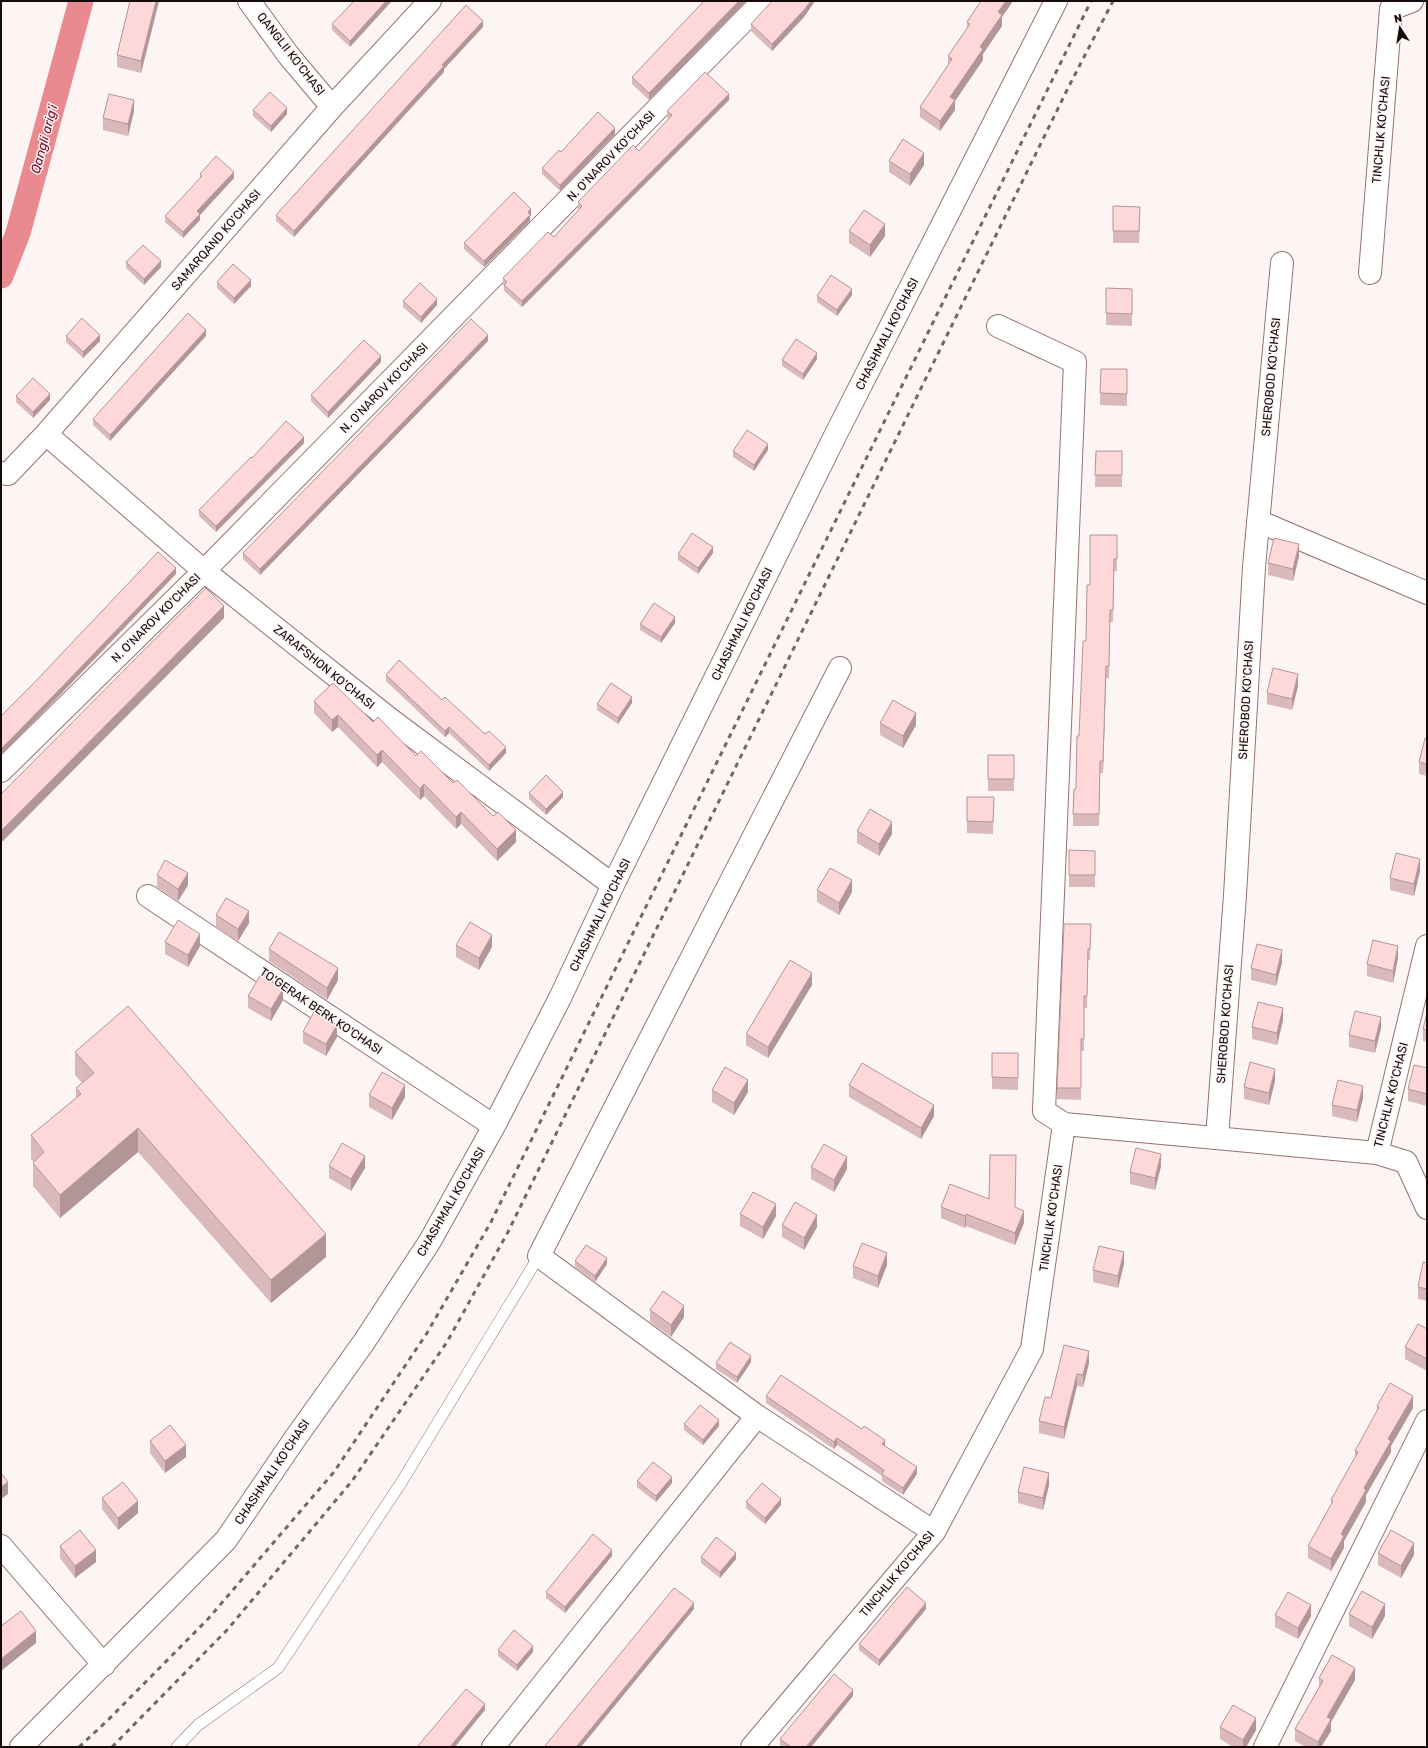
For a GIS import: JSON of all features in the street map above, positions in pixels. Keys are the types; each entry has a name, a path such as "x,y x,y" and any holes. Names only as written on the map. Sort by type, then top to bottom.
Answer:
{"street":[{"name":"QANGLII KO'CHASI","path":"250,1 289,56 332,107"},
{"name":"SAMARQAND KO'CHASI","path":"1,473 8,474 46,434 332,107 430,1"},
{"name":"N. O'NAROV KO'CHASI","path":"1,771 204,571 763,1"},
{"name":"CHASHMALI KO'CHASI","path":"21,1747 104,1665 226,1540 294,1440 364,1342 430,1241 494,1126 560,998 613,885 834,438 1056,1"},
{"name":"TINCHLIK KO'CHASI","path":"1370,273 1391,9 1409,1"},
{"name":"SHEROBOD KO'CHASI","path":"1217,1138 1235,895 1258,521 1282,263"},
{"path":"998,326 1075,362 1044,1111 1064,1124"},
{"name":"ZARAFSHON KO'CHASI","path":"46,434 204,571 391,720 613,885"},
{"path":"1258,521 1427,593"},
{"path":"840,668 539,1256 757,1416 934,1532"},
{"name":"TO'GERAK BERK KO'CHASI","path":"148,896 494,1126"},
{"name":"TINCHLIK KO'CHASI","path":"752,1747 934,1532 1032,1349 1064,1124 1377,1153 1427,946"},
{"path":"1377,1153 1406,1162 1427,1208"},
{"path":"493,1747 757,1416"},
{"path":"1265,1747 1427,1421"},
{"path":"1,1546 104,1665"}],"lane":[{"path":"177,1747 198,1725 278,1668 402,1483 539,1256"}],"building":[{"path":"130,1 156,1 141,61 117,55"},
{"path":"354,1 386,1 350,41 332,24"},
{"path":"704,1 739,1 649,93 632,77"},
{"path":"772,1 811,1 772,44 751,24"},
{"path":"981,1 1006,1 998,12 1002,15 980,47 983,49 950,97 955,100 940,121 920,107 952,59 948,56 970,24 967,22"},
{"path":"466,5 483,21 294,231 276,215"},
{"path":"705,72 729,94 522,301 504,285 507,282 503,278 548,232 554,237 582,206 578,202 633,145 639,151 672,115 667,111"},
{"path":"270,92 287,108 271,126 253,110"},
{"path":"109,94 134,100 128,124 103,118"},
{"path":"598,112 615,128 560,185 542,168 559,150 561,152"},
{"path":"903,139 924,153 910,174 889,161"},
{"path":"216,156 234,172 197,211 200,214 183,232 165,216 202,176 200,174"},
{"path":"514,192 531,209 528,212 530,215 484,261 464,243"},
{"path":"1113,206 1140,207 1139,231 1113,231"},
{"path":"864,210 885,224 870,245 849,231"},
{"path":"143,245 161,261 144,279 126,262"},
{"path":"233,264 251,280 234,298 217,282"},
{"path":"831,275 852,289 837,310 817,296"},
{"path":"420,283 437,299 421,317 403,301"},
{"path":"1106,288 1132,289 1132,314 1106,313"},
{"path":"188,313 206,330 110,435 93,419"},
{"path":"82,318 100,335 83,352 66,336"},
{"path":"471,319 488,335 260,569 243,553"},
{"path":"796,339 817,353 803,374 782,360"},
{"path":"364,340 381,356 328,412 311,395"},
{"path":"1101,369 1127,369 1127,394 1100,393"},
{"path":"33,378 50,394 33,412 16,396"},
{"path":"286,421 304,437 216,526 199,510 251,457 252,458"},
{"path":"747,430 768,444 754,465 733,451"},
{"path":"1096,451 1122,451 1122,475 1095,475"},
{"path":"692,533 713,547 698,568 678,554"},
{"path":"1090,535 1117,535 1117,559 1114,559 1113,610 1110,610 1109,666 1106,666 1103,761 1100,761 1099,814 1073,814 1074,789 1076,789 1077,736 1079,736 1083,641 1086,641 1087,585 1090,585"},
{"path":"1274,538 1299,544 1293,569 1268,563"},
{"path":"158,552 176,568 1,749 1,716"},
{"path":"206,588 224,606 1,831 1,794"},
{"path":"654,603 675,617 661,637 640,624"},
{"path":"399,660 442,700 445,697 485,734 489,731 506,747 489,765 449,727 445,731 386,675"},
{"path":"1273,668 1298,674 1292,699 1267,693"},
{"path":"333,683 373,722 378,717 416,756 421,751 453,783 457,780 493,816 498,812 516,830 497,849 461,812 456,817 424,784 420,789 382,750 377,755 338,715 332,720 314,701"},
{"path":"611,683 632,697 618,718 597,704"},
{"path":"893,700 916,713 903,736 880,723"},
{"path":"1425,738 1427,738 1427,764 1419,762"},
{"path":"988,755 1014,755 1014,779 988,779"},
{"path":"546,775 563,792 546,809 529,793"},
{"path":"967,797 994,797 993,822 967,821"},
{"path":"870,809 892,822 879,844 857,831"},
{"path":"1069,850 1095,851 1095,875 1069,875"},
{"path":"1396,853 1420,859 1414,884 1390,878"},
{"path":"165,860 188,873 178,889 157,875"},
{"path":"830,868 852,880 839,903 817,890"},
{"path":"226,898 249,911 238,929 216,915"},
{"path":"178,920 200,934 188,955 165,942"},
{"path":"470,922 492,935 479,958 456,945"},
{"path":"1064,924 1091,924 1090,949 1088,949 1087,996 1084,996 1084,1039 1081,1039 1081,1088 1057,1088"},
{"path":"279,932 338,968 327,988 269,949"},
{"path":"1373,940 1398,946 1393,971 1367,964"},
{"path":"1257,944 1282,950 1276,975 1251,968"},
{"path":"790,960 812,973 768,1047 746,1034"},
{"path":"261,974 283,989 271,1009 248,996"},
{"path":"1258,1002 1283,1008 1277,1033 1252,1027"},
{"path":"128,1006 326,1234 271,1280 138,1128 60,1195 33,1163 44,1152 31,1135 81,1094 76,1088 94,1073 75,1052"},
{"path":"315,1010 337,1025 326,1044 303,1032"},
{"path":"1355,1011 1381,1017 1375,1041 1349,1035"},
{"path":"1427,1013 1427,1030 1423,1029"},
{"path":"992,1053 1018,1053 1018,1078 992,1077"},
{"path":"1250,1062 1275,1069 1269,1093 1244,1087"},
{"path":"862,1063 934,1105 921,1128 849,1085"},
{"path":"1414,1065 1427,1068 1427,1094 1408,1089"},
{"path":"725,1067 748,1080 734,1103 712,1090"},
{"path":"382,1072 405,1085 392,1108 369,1095"},
{"path":"1338,1080 1363,1086 1357,1110 1332,1105"},
{"path":"342,1143 365,1156 351,1179 329,1166"},
{"path":"824,1144 847,1157 834,1180 811,1167"},
{"path":"1136,1148 1161,1154 1155,1178 1130,1172"},
{"path":"990,1155 1016,1155 1015,1207 1024,1211 1015,1233 966,1214 965,1216 941,1207 950,1184 989,1199"},
{"path":"753,1192 776,1204 763,1227 740,1214"},
{"path":"795,1202 817,1215 804,1238 782,1225"},
{"path":"862,1243 887,1253 878,1276 853,1266"},
{"path":"586,1245 607,1258 595,1276 575,1261"},
{"path":"1099,1246 1124,1252 1118,1276 1093,1270"},
{"path":"1423,1262 1427,1263 1427,1289 1418,1287"},
{"path":"663,1291 684,1306 671,1325 650,1310"},
{"path":"1418,1324 1427,1329 1427,1359 1405,1347"},
{"path":"730,1342 751,1356 737,1377 716,1363"},
{"path":"1064,1345 1089,1351 1083,1375 1077,1374 1064,1427 1039,1421 1045,1397 1051,1398"},
{"path":"781,1375 862,1429 864,1426 885,1440 882,1444 917,1467 903,1488 882,1474 884,1470 837,1438 834,1442 766,1396"},
{"path":"1390,1383 1413,1396 1388,1439 1391,1441 1364,1488 1366,1490 1341,1534 1344,1536 1331,1559 1308,1546 1333,1501 1331,1500 1358,1452 1355,1451 1379,1407 1377,1406"},
{"path":"700,1405 719,1420 703,1440 684,1424"},
{"path":"170,1425 186,1445 165,1461 150,1441"},
{"path":"653,1462 672,1477 656,1496 637,1481"},
{"path":"1024,1467 1049,1473 1043,1498 1018,1492"},
{"path":"1,1473 8,1482 1,1487"},
{"path":"123,1482 138,1501 118,1518 102,1498"},
{"path":"762,1483 781,1499 765,1518 746,1502"},
{"path":"80,1530 96,1550 75,1566 60,1546"},
{"path":"1391,1530 1414,1543 1401,1566 1378,1553"},
{"path":"593,1534 612,1550 565,1607 546,1592"},
{"path":"716,1537 736,1553 720,1572 701,1557"},
{"path":"907,1587 926,1603 879,1660 859,1644"},
{"path":"674,1588 694,1603 576,1747 544,1747"},
{"path":"1362,1591 1385,1604 1372,1627 1349,1614"},
{"path":"1288,1592 1311,1605 1298,1628 1275,1615"},
{"path":"21,1611 36,1631 1,1659 1,1626"},
{"path":"514,1630 533,1646 517,1665 498,1650"},
{"path":"1332,1655 1355,1668 1327,1717 1331,1719 1318,1742 1295,1729 1323,1681 1319,1678"},
{"path":"834,1674 853,1690 806,1747 791,1747 780,1739"},
{"path":"466,1689 485,1704 450,1747 417,1747"},
{"path":"1233,1705 1256,1718 1243,1740 1220,1727"}],"waterway":[{"name":"Qangli arig'i","path":"1,276 18,233 81,1"}],"railway":[{"path":"79,1747 107,1721 208,1619 334,1472 427,1333 491,1222 1091,1"},
{"path":"112,1747 227,1630 352,1481 447,1342 508,1232 1069,86 1113,1"}]}
